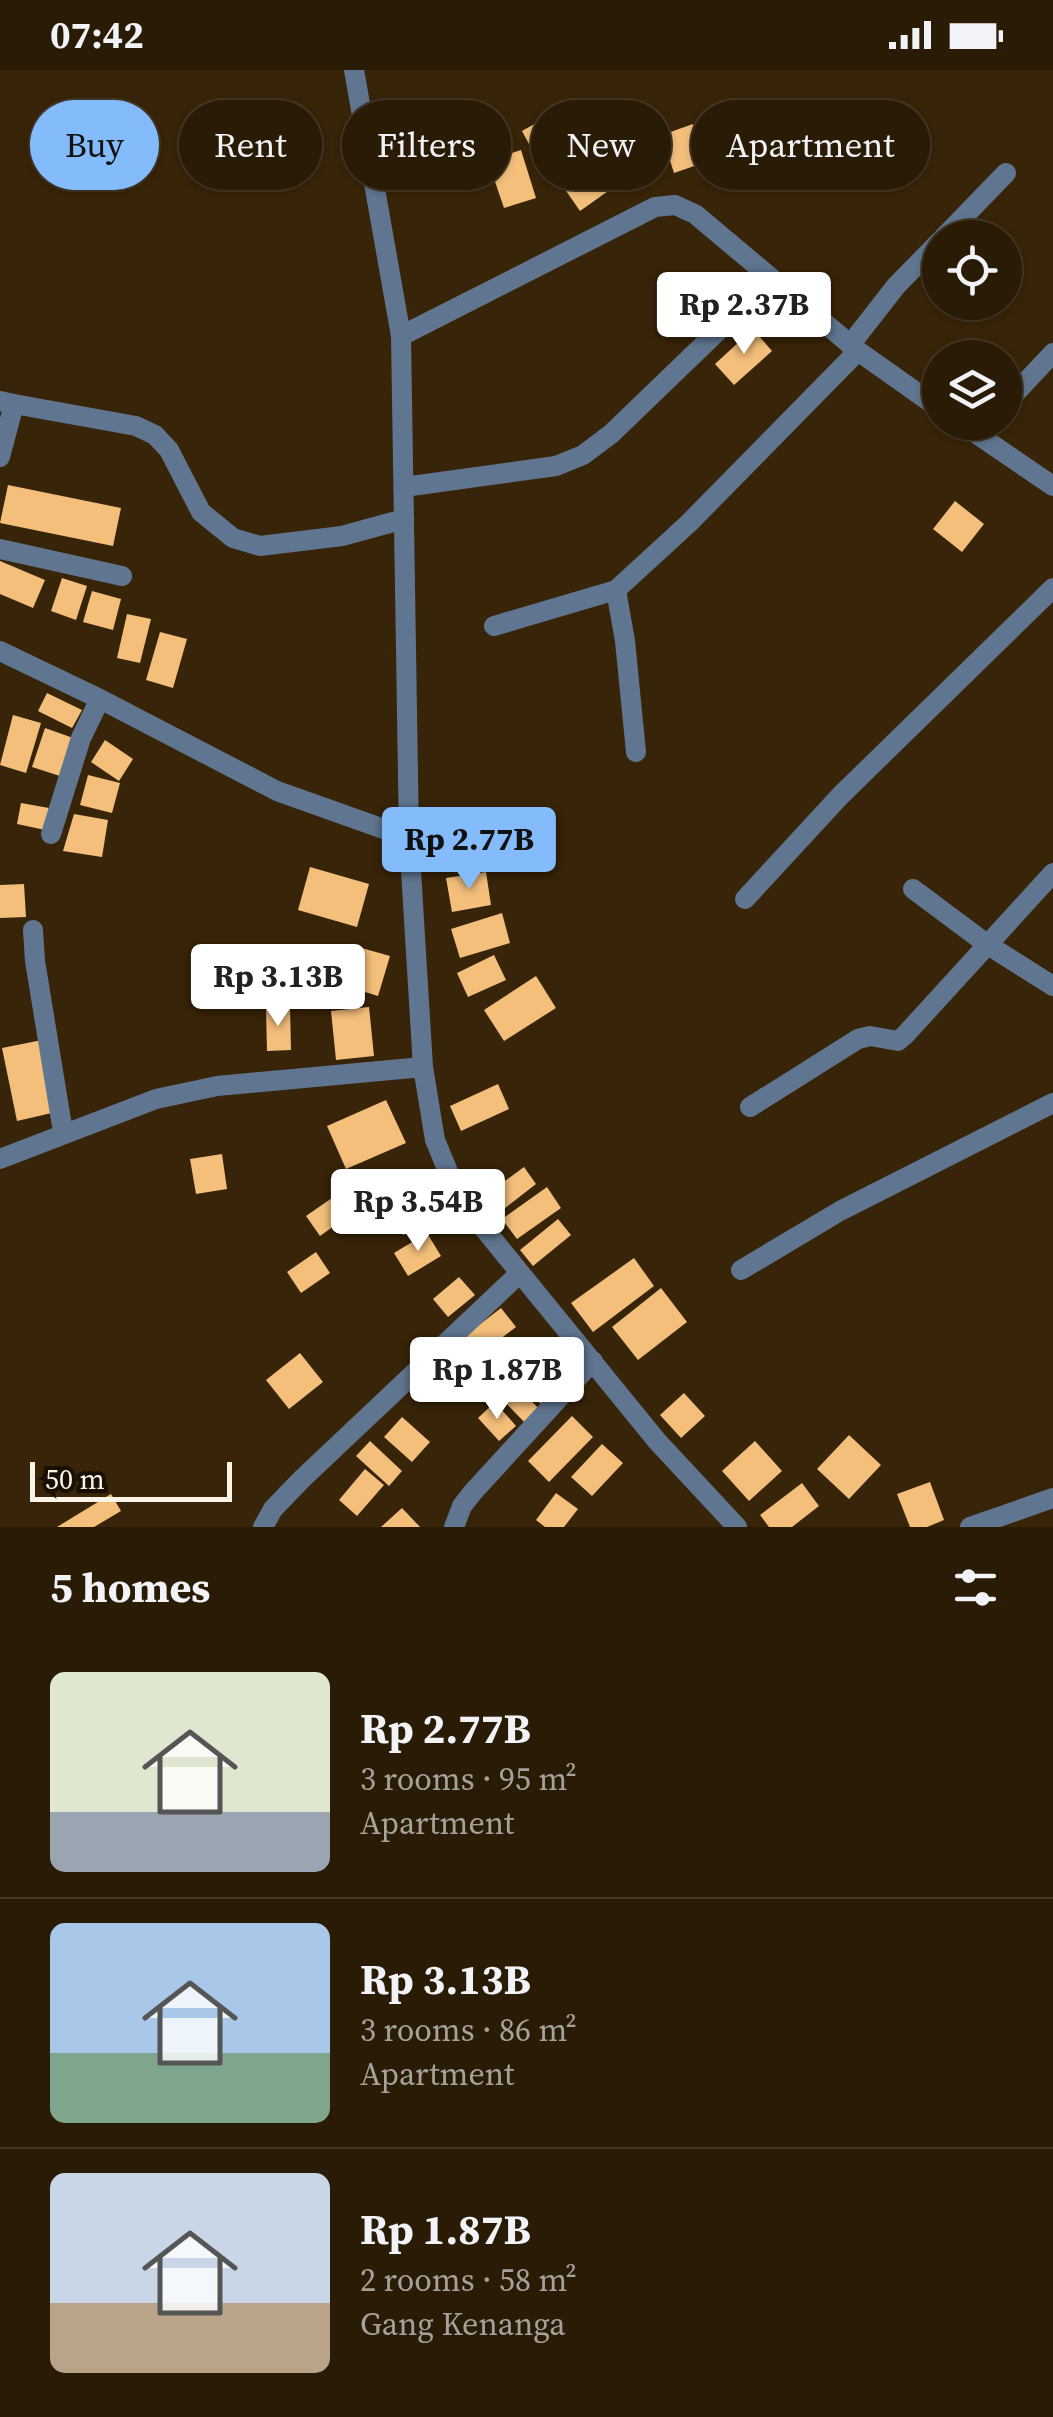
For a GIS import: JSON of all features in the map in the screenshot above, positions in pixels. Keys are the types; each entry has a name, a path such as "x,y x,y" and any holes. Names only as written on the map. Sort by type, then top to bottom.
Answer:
{"street":[{"path":"354,70 400,336 409,838 423,1067 435,1140 459,1198 657,1440 737,1527"},
{"path":"961,220 1006,174"},
{"path":"400,336 655,206 674,205 695,214 854,348 922,396"},
{"path":"494,626 616,590 689,524 854,348 896,286 922,259"},
{"path":"404,487 556,466 583,456 772,280"},
{"path":"1022,386 1053,353"},
{"path":"0,457 7,403 136,426 155,434 169,450 201,512 234,538 260,546 342,536 404,519"},
{"path":"992,440 1053,486"},
{"path":"0,550 122,576"},
{"path":"745,899 841,795 1053,588"},
{"path":"616,590 636,752"},
{"path":"0,651 100,698 277,791 409,838"},
{"path":"51,834 81,738 100,698"},
{"path":"750,1107 858,1038 898,1041 1053,872"},
{"path":"914,889 988,945 1053,986"},
{"path":"33,930 62,1132"},
{"path":"0,1159 156,1098 217,1086 423,1067"},
{"path":"740,1270 840,1212 1053,1102"},
{"path":"262,1527 273,1508 302,1479 520,1273"},
{"path":"454,1527 473,1492 592,1361"},
{"path":"970,1527 1053,1498"}],"building":[{"path":"691,125 691,167 674,173 671,164 671,132"},
{"path":"531,126 531,148 522,131"},
{"path":"521,150 536,198 504,208 498,190 511,190 511,153"},
{"path":"565,190 610,190 580,211"},
{"path":"753,329 772,351 734,385 715,364"},
{"path":"8,485 121,508 113,546 0,523"},
{"path":"955,501 984,524 962,552 933,529"},
{"path":"0,561 45,580 33,608 0,594"},
{"path":"62,578 87,586 76,620 51,611"},
{"path":"92,591 121,599 113,630 83,622"},
{"path":"127,614 151,619 140,663 117,658"},
{"path":"160,632 187,639 173,688 146,680"},
{"path":"47,693 82,710 72,728 38,711"},
{"path":"13,715 41,723 26,773 0,765"},
{"path":"45,728 76,739 63,777 32,767"},
{"path":"105,740 133,759 119,781 91,762"},
{"path":"88,775 120,783 112,813 80,805"},
{"path":"21,803 49,808 45,830 17,824"},
{"path":"74,814 108,820 102,857 63,851"},
{"path":"310,867 369,884 357,927 298,910"},
{"path":"486,872 491,905 452,912 446,878"},
{"path":"24,884 26,917 0,918 0,885"},
{"path":"502,913 510,943 460,958 451,929"},
{"path":"351,945 390,956 378,996 339,984"},
{"path":"494,955 506,980 468,997 457,973"},
{"path":"536,976 556,1008 504,1041 484,1010"},
{"path":"290,1007 291,1050 267,1051 266,1008"},
{"path":"369,1007 374,1056 336,1060 331,1011"},
{"path":"42,1040 56,1112 17,1121 2,1048"},
{"path":"498,1084 509,1109 461,1131 450,1106"},
{"path":"386,1100 406,1143 346,1169 327,1126"},
{"path":"222,1154 227,1189 196,1194 190,1159"},
{"path":"524,1167 536,1184 496,1215 483,1197"},
{"path":"547,1187 561,1208 517,1239 502,1219"},
{"path":"419,1190 434,1220 403,1235 389,1205"},
{"path":"342,1191 355,1211 320,1236 306,1216"},
{"path":"558,1219 571,1235 533,1266 520,1250"},
{"path":"427,1233 441,1256 408,1276 394,1253"},
{"path":"316,1252 330,1273 301,1293 287,1272"},
{"path":"634,1258 654,1286 593,1332 571,1303"},
{"path":"459,1277 475,1295 448,1317 433,1299"},
{"path":"661,1288 687,1322 638,1360 612,1327"},
{"path":"501,1308 516,1327 475,1358 461,1339"},
{"path":"300,1353 323,1382 289,1409 266,1380"},
{"path":"539,1361 563,1387 543,1406 518,1381"},
{"path":"513,1382 543,1413 528,1426 499,1396"},
{"path":"684,1393 705,1416 681,1438 660,1415"},
{"path":"495,1402 516,1426 499,1441 478,1418"},
{"path":"572,1416 593,1437 549,1482 528,1461"},
{"path":"402,1417 430,1442 412,1462 384,1437"},
{"path":"849,1435 881,1465 849,1499 817,1469"},
{"path":"370,1441 402,1471 389,1486 356,1456"},
{"path":"755,1441 782,1471 749,1501 722,1471"},
{"path":"602,1444 623,1463 592,1496 571,1477"},
{"path":"365,1469 384,1485 357,1516 339,1500"},
{"path":"930,1482 944,1520 927,1527 910,1527 897,1494"},
{"path":"802,1483 819,1506 792,1527 769,1527 760,1515"},
{"path":"556,1493 578,1509 564,1527 545,1527 536,1520"},
{"path":"111,1494 121,1511 94,1527 57,1527"},
{"path":"402,1508 420,1527 381,1527"}]}
